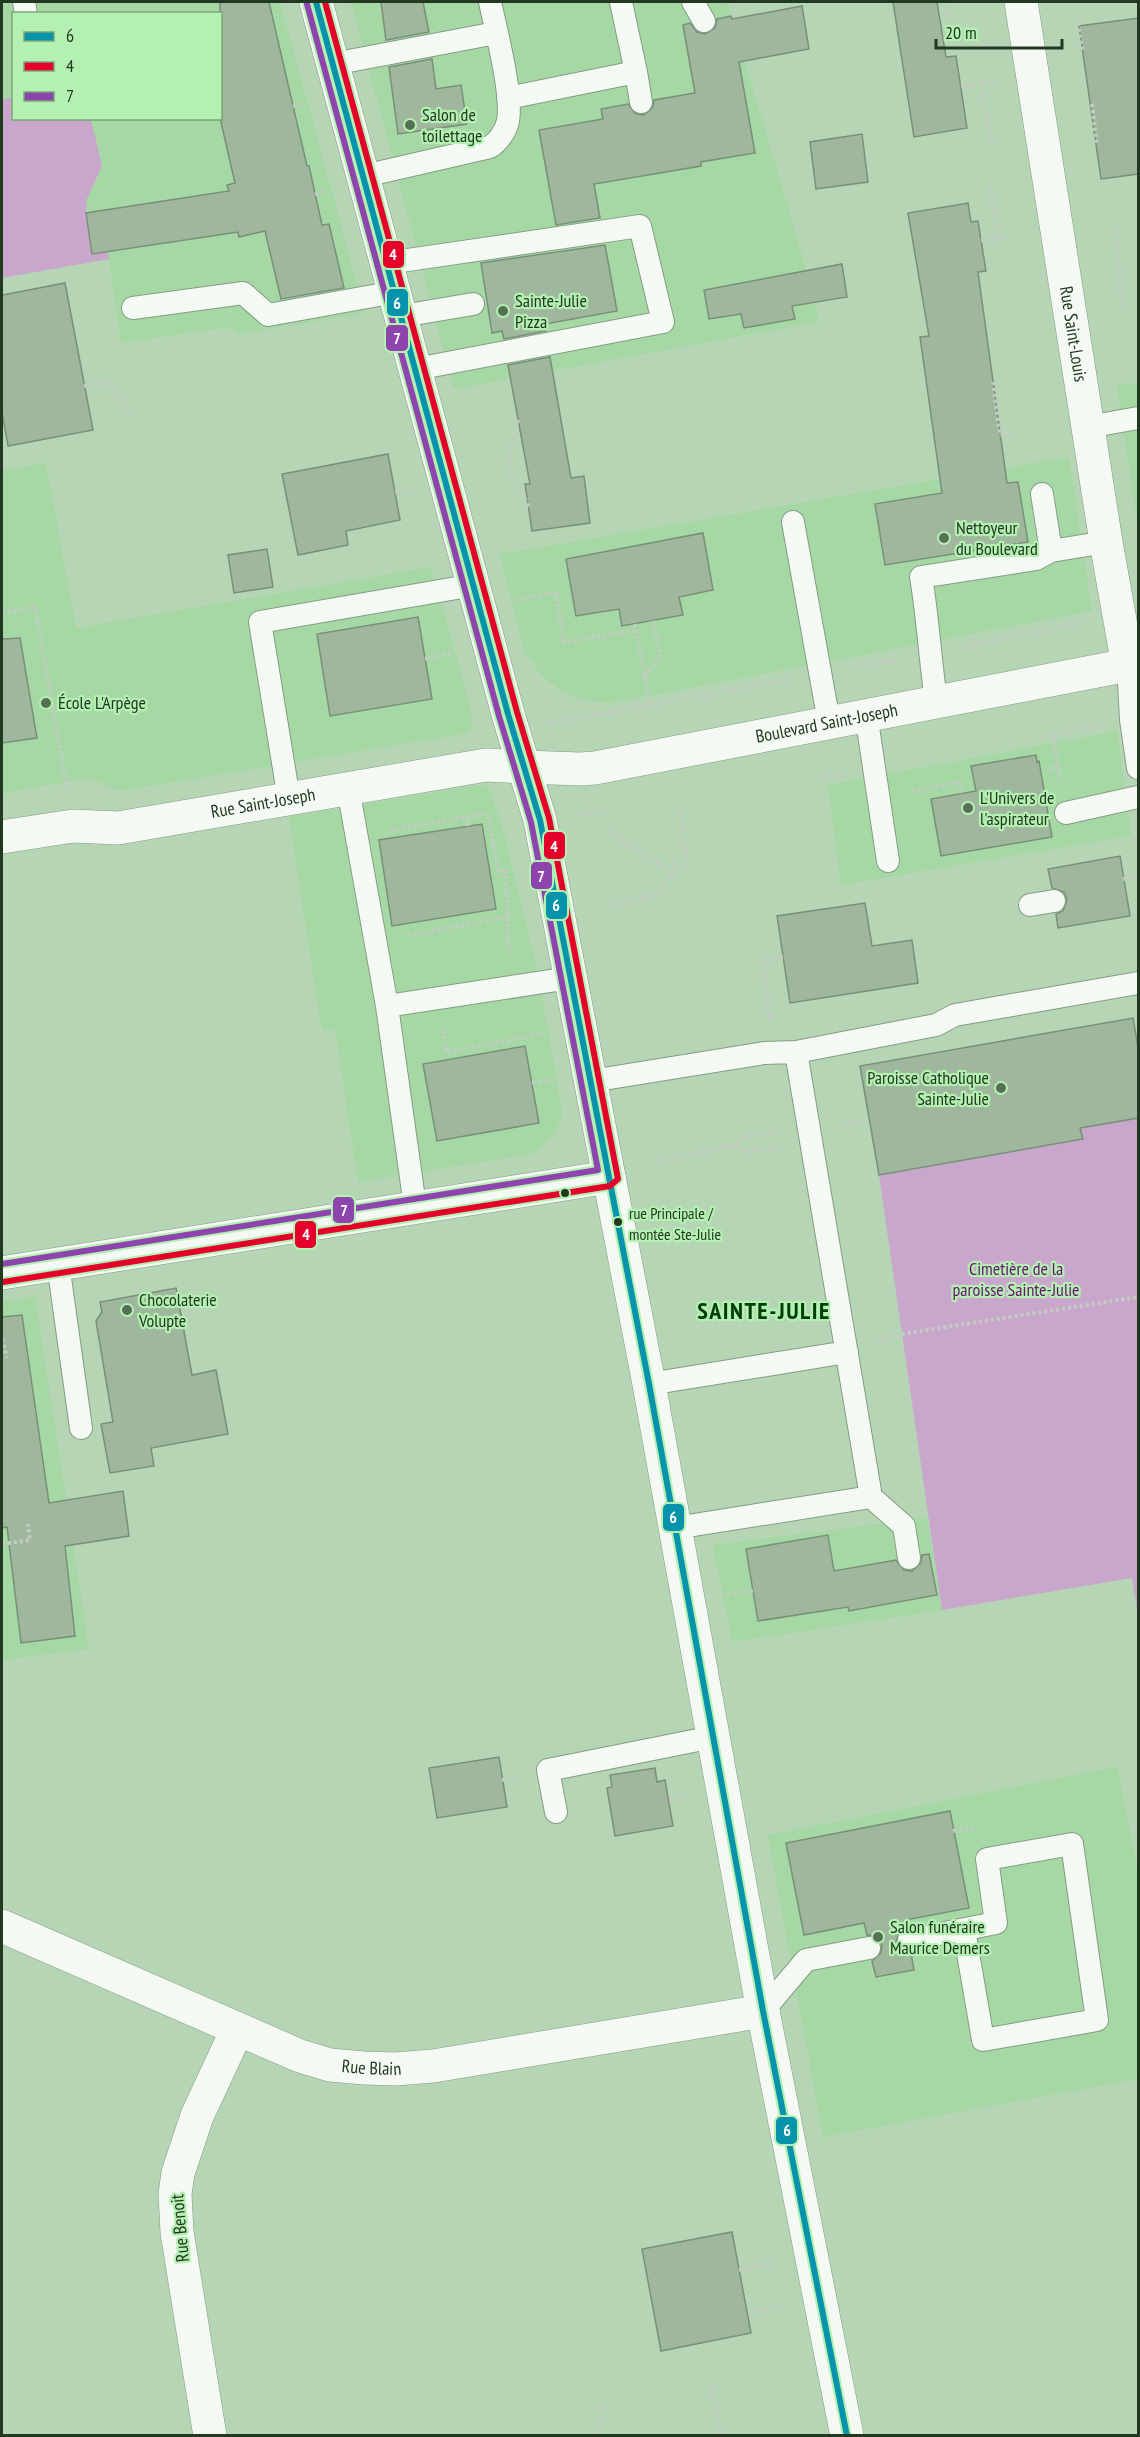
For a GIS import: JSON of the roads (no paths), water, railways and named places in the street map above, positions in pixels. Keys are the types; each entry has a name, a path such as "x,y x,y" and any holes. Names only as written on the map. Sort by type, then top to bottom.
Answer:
{"street":[{"path":"316,2 508,714 540,820 570,978 576,1080 609,1177 763,2011 847,2436"},
{"name":"Rue Saint-Louis","path":"1021,2 1106,542 1135,663"},
{"name":"Boulevard Saint-Joseph","path":"525,767 580,770 595,768 1135,663"},
{"name":"Rue Saint-Joseph","path":"2,837 73,826 118,828 486,765 525,767"},
{"path":"2,1273 609,1177"},
{"name":"Rue Blain","path":"2,1926 237,2030 300,2056 330,2065 396,2069 433,2066 763,2011"},
{"name":"Rue Benoit","path":"210,2436 177,2232 175,2194 178,2173 194,2124 237,2030"}],"lane":[{"path":"364,176 490,147 496,143 508,122 508,98 490,2"},
{"path":"621,2 640,102"},
{"path":"333,64 496,33"},
{"path":"508,98 636,72"},
{"path":"133,308 243,293 268,315 395,290 640,226 663,322 416,369"},
{"path":"395,290 473,304"},
{"path":"1088,427 1138,418"},
{"path":"1042,494 1051,551"},
{"path":"793,522 829,722"},
{"path":"936,700 928,640 929,626 921,578 1036,559 1051,551 1106,542"},
{"path":"289,798 260,622 474,585"},
{"path":"1135,663 1131,720 1138,768"},
{"path":"866,714 888,861"},
{"path":"348,788 387,1006 416,1206"},
{"path":"1066,813 1138,797"},
{"path":"1030,905 1054,901"},
{"path":"387,1006 570,978"},
{"path":"576,1080 764,1053 796,1052 936,1025 955,1014 1138,983"},
{"path":"796,1052 871,1497 904,1526 909,1558"},
{"path":"58,1264 81,1428"},
{"path":"649,1384 847,1352"},
{"path":"675,1528 871,1497"},
{"path":"556,1812 549,1770 713,1737"},
{"path":"909,1940 996,1923 987,1859 1072,1844 1097,2020 983,2040 964,1930"},
{"path":"763,2011 806,1960 869,1948"}],"place":[{"name":"Salon de toilettage","path":"410,125"},
{"name":"Sainte-Julie Pizza","path":"503,311"},
{"name":"Nettoyeur du Boulevard","path":"944,538"},
{"name":"École L'Arpège","path":"46,703"},
{"name":"L'Univers de l'aspirateur","path":"968,808"},
{"name":"Paroisse Catholique Sainte-Julie","path":"1001,1088"},
{"name":"rue Principale / montée Ste-Julie","path":"618,1222"},
{"name":"Chocolaterie Volupte","path":"127,1310"},
{"name":"Salon funéraire Maurice Demers","path":"878,1937"}],"district":[{"name":"SAINTE-JULIE","path":"764,1311"}],"park label":[{"name":"Cimetière de la paroisse Sainte-Julie","path":"1016,1279"}]}
